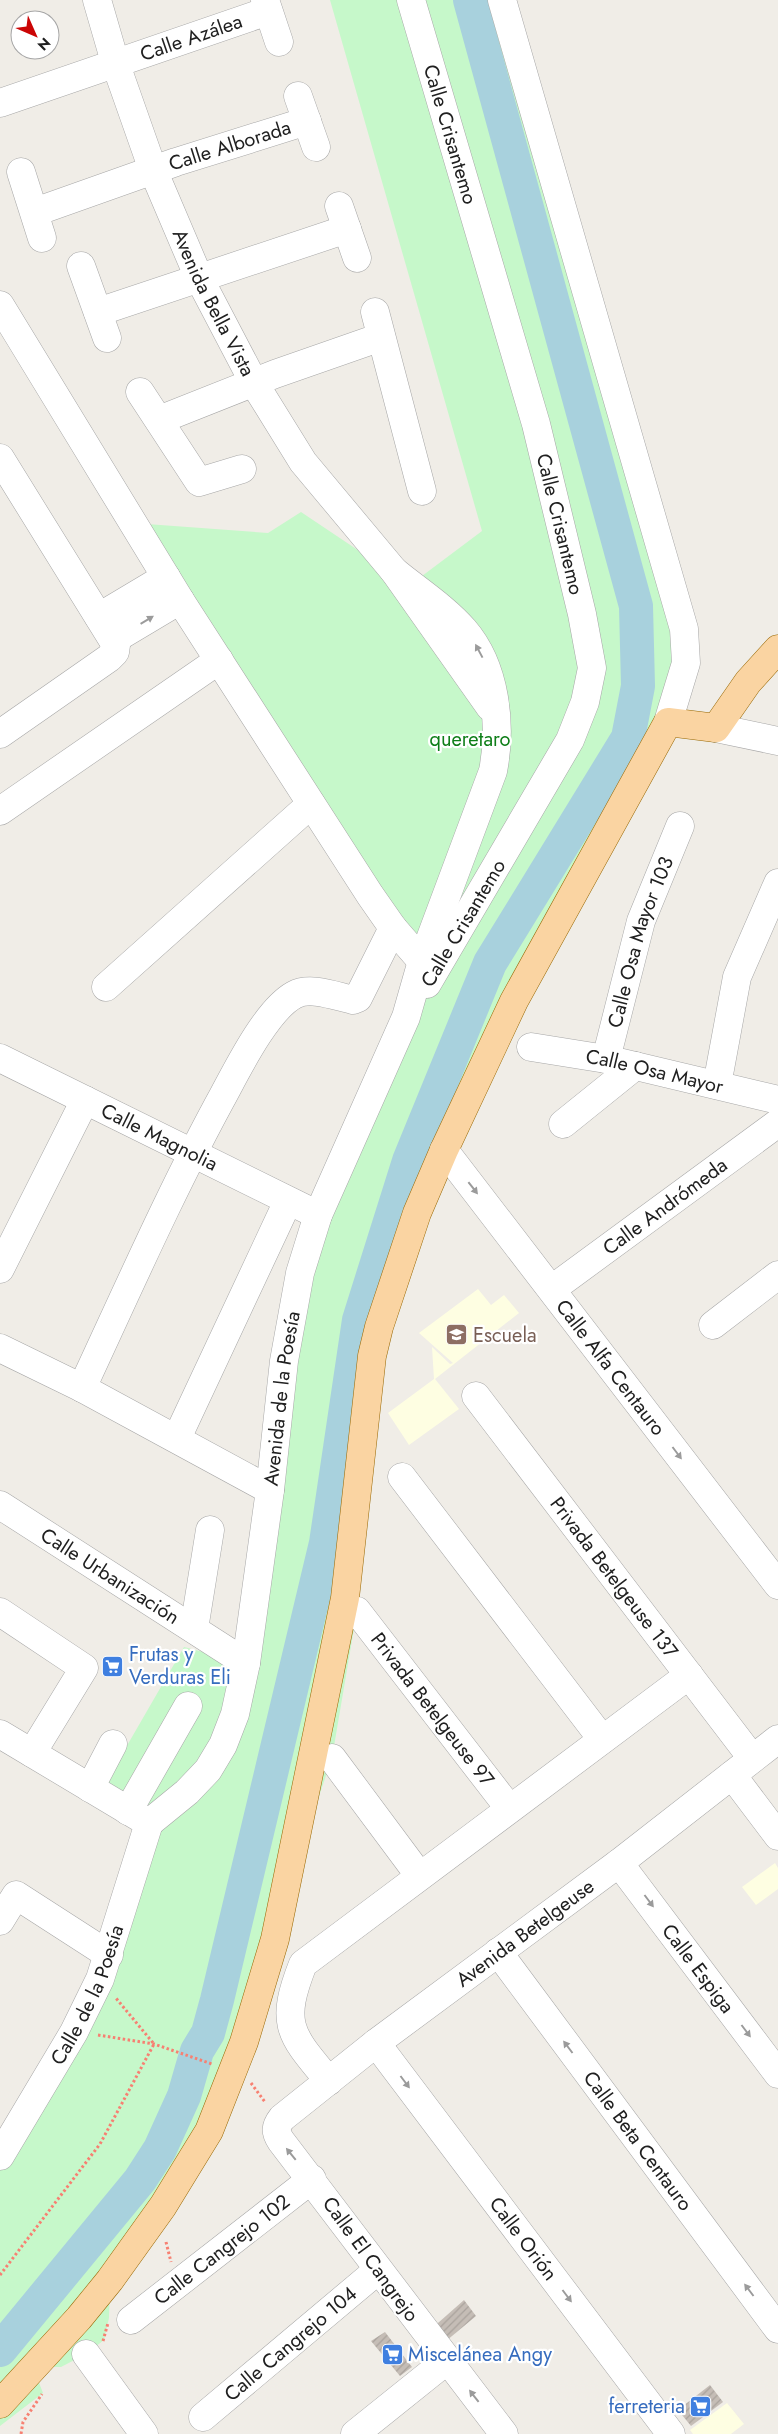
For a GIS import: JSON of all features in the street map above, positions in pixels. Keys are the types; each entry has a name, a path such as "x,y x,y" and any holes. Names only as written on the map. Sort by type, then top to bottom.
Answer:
{"main road":[{"path":"0,2404 85,2311 163,2206 209,2131 226,2068 244,2042 275,1938 345,1598 372,1356 377,1334 417,1213 444,1150 514,1001 668,722 716,728 748,682 778,649"}],"street":[{"name":"Avenida Bella Vista","path":"97,0 115,62 152,170 198,278 254,383 303,462 394,572 464,629 480,650 491,683 498,744 493,771 427,968"},
{"name":"Calle Crisantemo","path":"411,0 536,424 582,614 592,668 585,702 570,740 427,968"},
{"path":"502,0 684,629 686,663 668,722"},
{"name":"Calle Azálea","path":"0,103 267,6"},
{"path":"267,6 279,42"},
{"name":"Calle Alborada","path":"21,172 39,225 152,170 302,108 316,147"},
{"path":"98,312 198,278 343,218 357,258"},
{"path":"81,266 107,338"},
{"path":"0,305 180,600 311,804 393,928 427,968"},
{"path":"159,420 254,383 378,325 422,491"},
{"path":"140,392 200,482 242,469"},
{"path":"0,458 116,645 115,652 109,658 0,734"},
{"path":"99,617 166,577"},
{"path":"113,640 180,600"},
{"path":"0,811 220,660"},
{"path":"716,728 778,741"},
{"path":"106,987 311,804"},
{"name":"Calle Osa Mayor 103","path":"606,1060 641,921 680,826"},
{"path":"717,1085 737,977 778,883"},
{"path":"82,1388 192,1154 248,1050 279,1007 293,995 305,991 353,1000 358,998 393,928"},
{"name":"Avenida de la Poesía","path":"139,1817 187,1792 208,1770 223,1745 235,1714 246,1663 270,1490 284,1361 300,1273 318,1216 427,968"},
{"name":"Calle Osa Mayor","path":"531,1047 635,1066 778,1100"},
{"name":"Calle Magnolia","path":"0,1058 318,1216"},
{"path":"563,1124 635,1066"},
{"path":"0,1269 85,1100"},
{"name":"Calle Andrómeda","path":"552,1289 778,1123"},
{"name":"Calle Alfa Centauro","path":"444,1150 778,1585"},
{"path":"177,1438 288,1201"},
{"path":"713,1325 778,1275"},
{"path":"0,1348 82,1388 270,1490"},
{"name":"Privada Betelgeuse 137","path":"476,1396 689,1675 742,1767 778,1836"},
{"path":"402,1477 602,1739"},
{"name":"Calle Urbanización","path":"0,1505 246,1663"},
{"path":"194,1629 210,1530"},
{"name":"Privada Betelgeuse 97","path":"357,1611 509,1808"},
{"path":"0,1612 84,1668 32,1753"},
{"path":"329,2081 297,2043 290,2026 294,1986 303,1964 419,1875 689,1675"},
{"name":"Calle de la Poesía","path":"0,2156 74,2032 104,1967 139,1817 188,1706"},
{"path":"0,1734 139,1817"},
{"name":"Avenida Betelgeuse","path":"279,2125 376,2043 619,1863 778,1739"},
{"path":"90,1788 114,1744"},
{"path":"332,1758 419,1875"},
{"name":"Calle Espiga","path":"619,1863 778,2074"},
{"path":"0,1921 16,1895 104,1967"},
{"name":"Calle Beta Centauro","path":"498,1952 778,2329"},
{"name":"Calle Orión","path":"376,2043 671,2434"},
{"name":"Calle El Cangrejo","path":"279,2125 281,2141 312,2179 378,2270 504,2434"},
{"name":"Calle Cangrejo 102","path":"131,2320 312,2179"},
{"name":"Calle Cangrejo 104","path":"203,2417 378,2270"},
{"path":"86,2354 144,2434"},
{"path":"355,2434 446,2360"}],"path":[{"path":"104,1967 154,2044"},
{"path":"74,2032 159,2045 226,2068 251,2083 271,2109 279,2125"},
{"path":"0,2275 100,2144 154,2044"},
{"path":"165,2241 171,2266 169,2290"},
{"path":"21,2434 23,2422 47,2387"}],"shaded area":[{"name":"Escuela","path":"478,1289 491,1305 504,1295 519,1313 435,1379 459,1409 409,1445 388,1413 434,1379 432,1347 450,1364 453,1363 419,1333"},
{"path":"775,1863 778,1868 778,1889 756,1905 742,1887"},
{"path":"727,2403 744,2424 731,2434 693,2434 690,2430"}],"green space":[{"name":"queretaro","path":"330,0 502,0 686,663 514,1001 379,1327 357,1611 332,1758 280,1911 244,2042 110,2280 109,2318 104,2340 86,2354 61,2367 33,2367 43,2393 0,2426 0,2156 74,2032 149,1823 99,1794 184,1647 246,1663 318,1215 422,961 133,523 268,533 301,512 410,585 482,531"}],"building":[{"path":"464,2300 476,2316 440,2346 429,2331"},
{"name":"Miscelánea Angy","path":"385,2332 412,2367 400,2376 371,2341"},
{"name":"ferreteria","path":"710,2385 723,2402 691,2426 678,2410"}],"waterway":[{"path":"0,2350 140,2180 160,2149 184,2096 197,2051 208,2033 217,2000 326,1543 359,1320 409,1161 490,963 628,738 638,686 636,606 470,0"}],"place":[{"name":"Escuela","path":"457,1335"},
{"name":"Frutas y Verduras Eli","path":"113,1666"},
{"name":"Miscelánea Angy","path":"392,2354"},
{"name":"ferreteria","path":"701,2406"}]}
